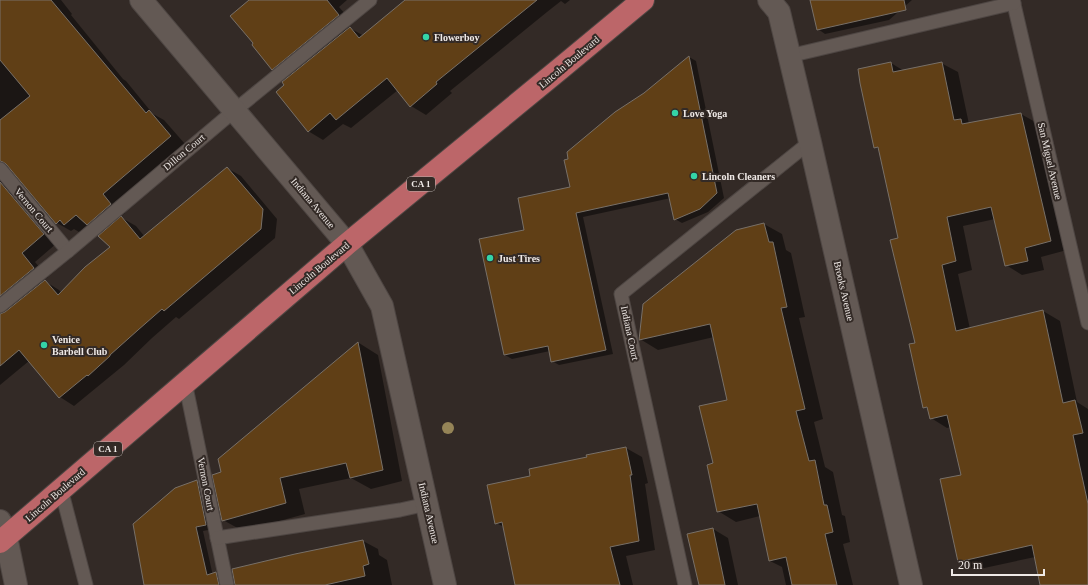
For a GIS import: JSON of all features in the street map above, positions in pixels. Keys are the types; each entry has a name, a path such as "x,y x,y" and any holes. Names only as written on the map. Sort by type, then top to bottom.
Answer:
{"highway":[{"name":"Lincoln Boulevard","path":"2,533 61,489 347,244 643,0"}],"street":[{"name":"Indiana Avenue","path":"142,0 347,244 382,306 446,585"},
{"name":"Brooks Avenue","path":"769,0 778,12 810,142 911,585"},
{"path":"2,533 16,585"}],"lane":[{"name":"Dillon Court","path":"0,306 68,251 234,110 370,0"},
{"path":"789,56 1013,2"},
{"name":"San Miguel Avenue","path":"1013,2 1088,323"},
{"name":"Indiana Court","path":"685,585 621,294 810,142"},
{"name":"Vernon Court","path":"0,169 68,251"},
{"name":"Vernon Court","path":"185,382 227,585"},
{"path":"61,489 86,585"},
{"path":"217,538 400,510 427,504"}],"building":[{"path":"0,0 51,0 146,113 149,110 171,136 103,194 111,204 87,225 76,215 64,225 60,220 56,224 6,164 0,161 0,120 30,96 0,60"},
{"path":"249,0 327,0 339,15 272,70 252,45 253,43 230,16"},
{"path":"405,0 537,0 436,82 437,84 410,107 387,78 336,120 330,113 308,132 276,92 284,85 282,82 350,27 359,38"},
{"path":"810,0 904,0 906,10 817,30"},
{"path":"689,56 717,193 700,209 674,220 668,193 576,213 606,350 551,362 548,346 504,355 479,239 524,230 518,198 570,187 564,160 568,159 567,152 615,112 644,93"},
{"path":"891,62 893,72 942,62 954,120 961,119 962,124 1021,113 1051,241 1025,248 1028,261 1005,266 991,207 947,217 956,261 942,265 956,331 1043,310 1063,403 1075,400 1083,433 1073,435 1088,504 1088,585 1040,585 1032,545 958,562 940,479 961,475 947,415 930,419 927,407 923,408 909,344 915,343 890,240 898,238 878,147 874,148 858,69"},
{"path":"227,167 263,209 261,229 164,311 162,309 88,376 87,375 59,398 19,350 0,366 0,314 5,312 45,280 58,295 85,267 110,247 98,236 121,216 140,239"},
{"path":"0,182 44,234 22,253 34,268 0,296"},
{"path":"764,223 769,242 773,242 787,307 781,308 805,409 796,411 809,461 815,460 824,505 827,505 833,532 825,534 837,585 792,585 786,557 769,561 757,504 717,512 707,465 713,463 699,406 727,400 710,324 639,340 643,304 736,230"},
{"path":"358,342 383,470 350,478 346,463 280,478 286,503 222,521 212,475 221,472 218,459"},
{"path":"626,447 632,475 630,475 639,541 610,547 620,585 515,585 502,522 495,524 487,485 530,476 529,469"},
{"path":"197,480 206,525 196,527 207,575 216,572 219,585 144,585 133,524 175,488"},
{"path":"713,528 725,585 699,585 687,534"},
{"path":"363,540 369,564 363,566 365,576 325,585 235,585 232,569"}],"place":[{"name":"Flowerboy","path":"426,37"},
{"name":"Love Yoga","path":"675,113"},
{"name":"Lincoln Cleaners","path":"694,176"},
{"name":"Just Tires","path":"490,258"},
{"name":"Venice Barbell Club","path":"44,345"}]}
